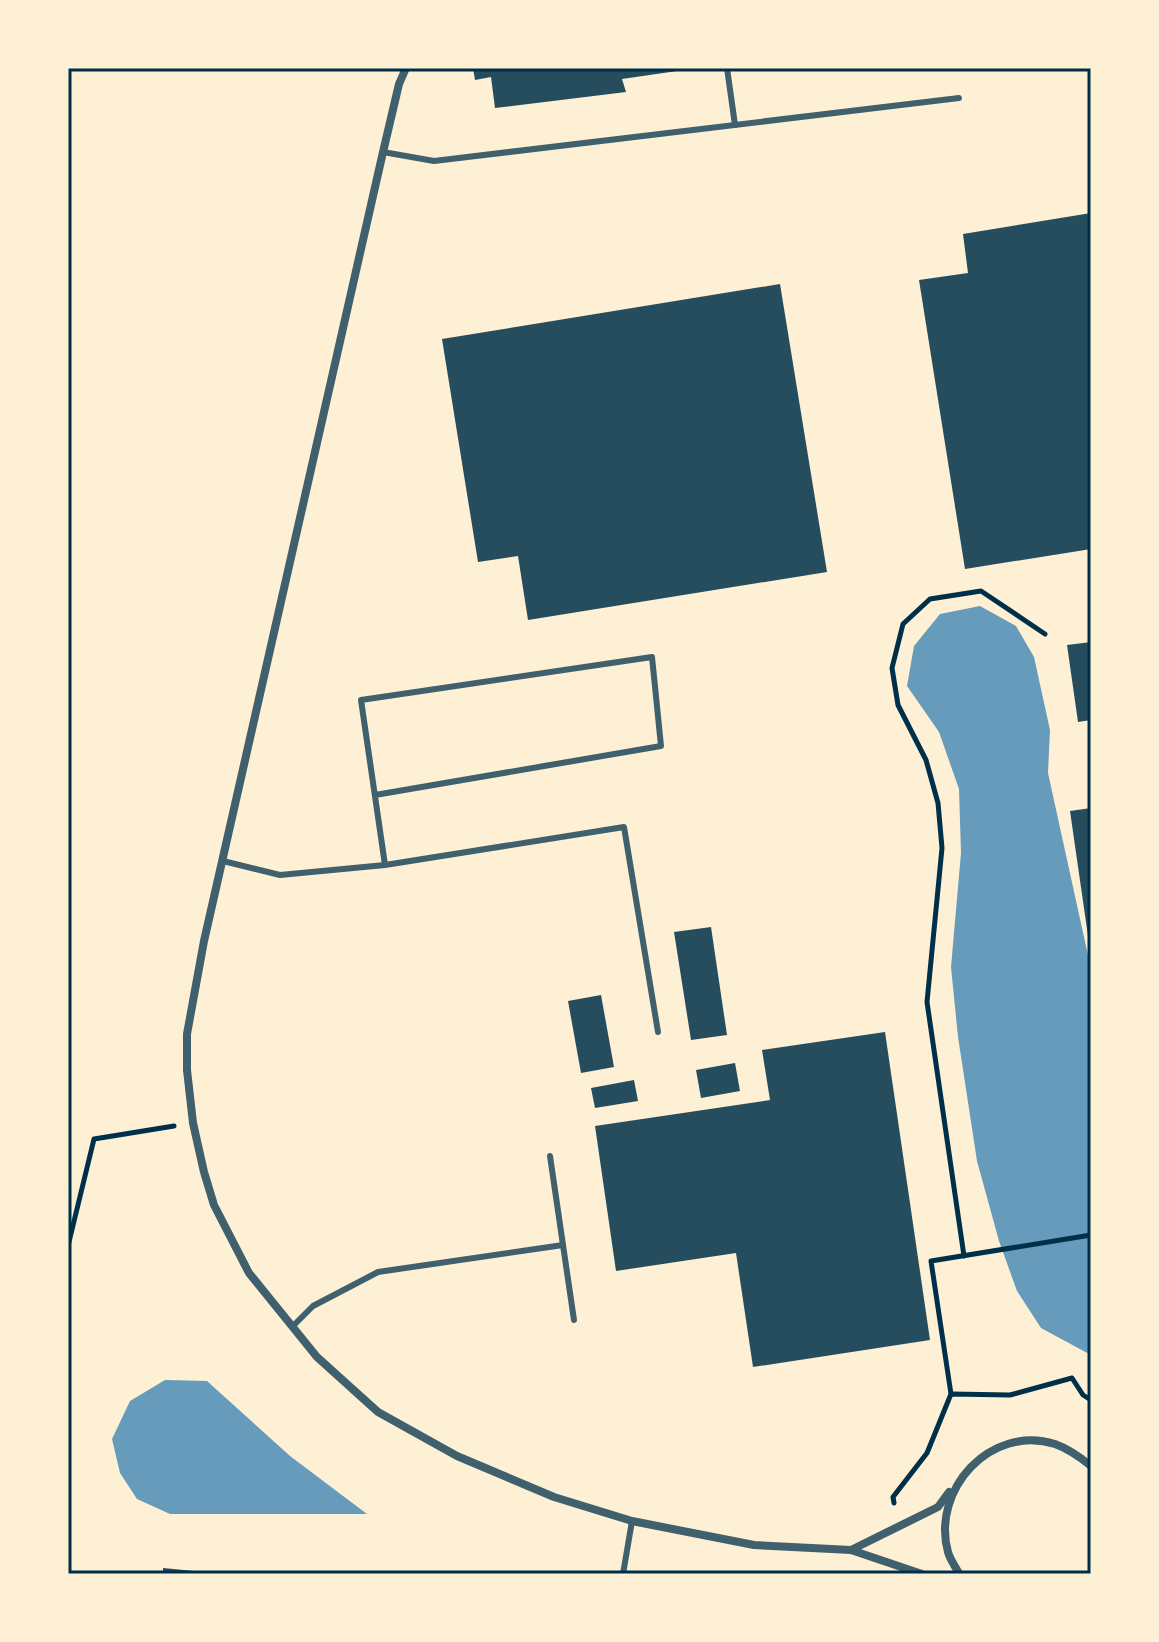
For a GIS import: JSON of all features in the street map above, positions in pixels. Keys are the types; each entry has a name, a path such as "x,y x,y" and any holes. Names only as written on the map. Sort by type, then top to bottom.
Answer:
{"street":[{"path":"406,68 399,84 383,152 204,941 187,1034 187,1070 193,1123 214,1205 249,1273 317,1357 378,1412 457,1456 554,1497 632,1521 754,1545 851,1550 922,1574"},
{"path":"851,1550 938,1507 980,1457 1003,1446 1028,1441 1052,1443 1091,1457"},
{"path":"1075,1453 1091,1466"},
{"path":"959,1574 948,1553 944,1525 949,1499 962,1475"}],"lane":[{"path":"727,68 735,125"},
{"path":"383,152 434,161 959,98"},
{"path":"375,795 661,746 652,657 361,700 385,865"},
{"path":"223,861 280,875 385,865 624,827 658,1032"},
{"path":"550,1156 574,1320"},
{"path":"293,1326 313,1306 378,1272 563,1245"},
{"path":"623,1574 632,1521"}],"path":[{"path":"964,1256 927,1002 942,848 938,803 926,760 898,705 892,668 903,624 930,599 981,591 1045,634"},
{"path":"68,1246 94,1139 193,1123"},
{"path":"894,1503 893,1497 927,1453 951,1394 931,1261 1091,1235"},
{"path":"951,1394 1010,1395 1072,1378 1083,1395 1091,1400"}],"water":[{"path":"980,606 1016,626 1034,657 1050,730 1048,773 1091,969 1091,1355 1041,1328 1017,1291 999,1241 977,1161 958,1037 951,967 961,853 959,789 939,732 907,686 914,646 940,614"},
{"path":"165,1380 207,1381 290,1456 367,1514 170,1514 137,1499 120,1473 112,1439 130,1401"}],"building":[{"path":"473,68 684,70 622,79 626,92 495,108 491,77 475,80"},
{"path":"1091,213 1091,549 965,569 919,280 968,273 963,234"},
{"path":"780,284 827,572 528,620 518,556 478,562 442,339"},
{"path":"1091,642 1091,720 1078,722 1067,645"},
{"path":"1091,808 1091,943 1089,943 1070,811"},
{"path":"711,927 727,1035 691,1040 674,932"},
{"path":"601,995 614,1067 581,1073 568,1001"},
{"path":"885,1032 930,1340 753,1367 736,1253 616,1271 595,1126 770,1100 762,1050"},
{"path":"735,1063 740,1091 701,1098 696,1070"},
{"path":"634,1080 638,1101 595,1108 591,1088"},
{"path":"163,1568 205,1572 205,1574 163,1574"}]}
